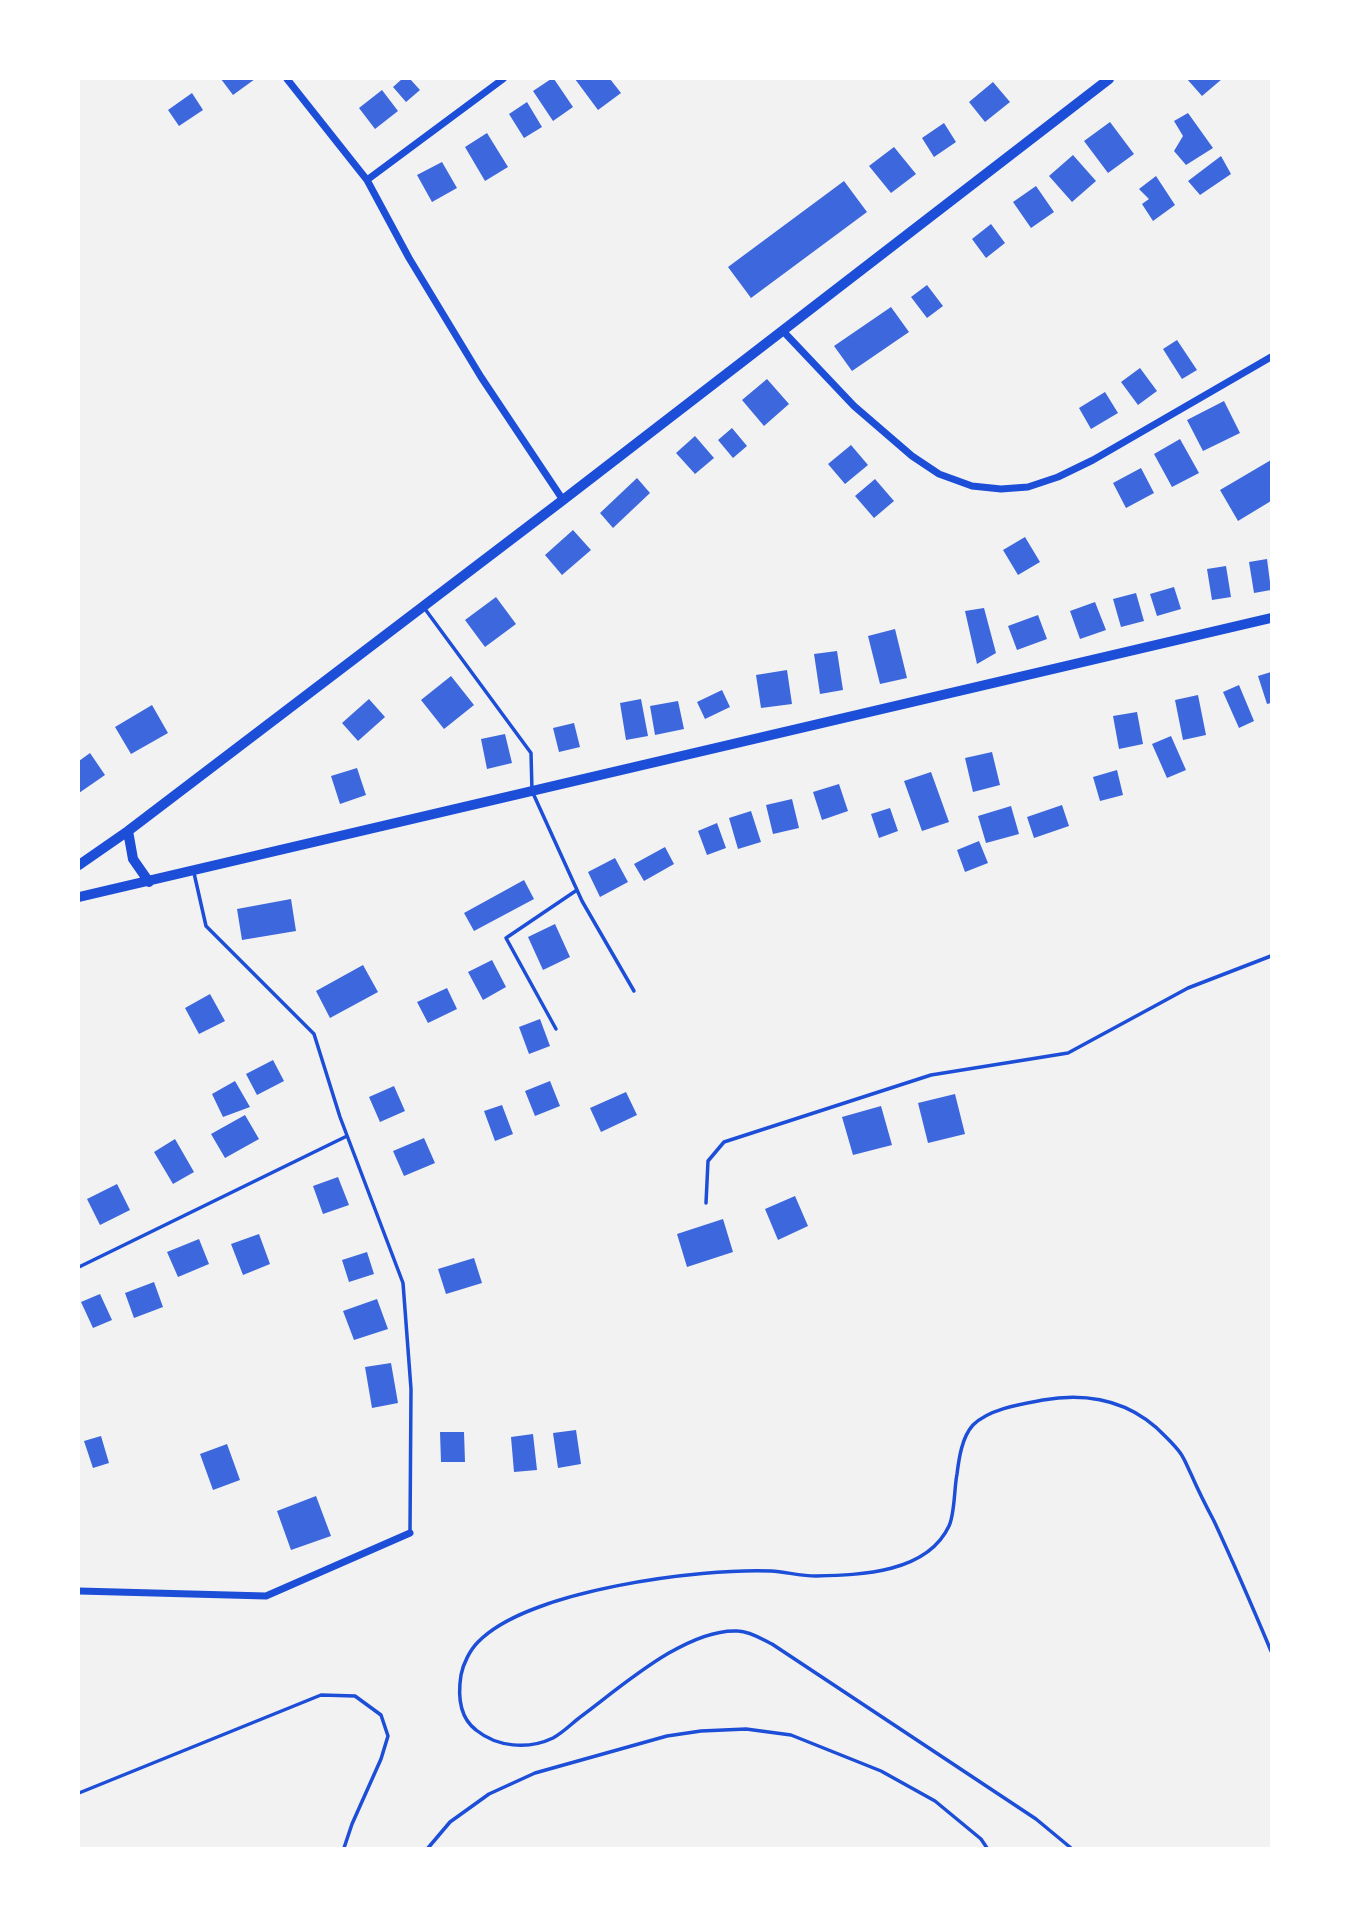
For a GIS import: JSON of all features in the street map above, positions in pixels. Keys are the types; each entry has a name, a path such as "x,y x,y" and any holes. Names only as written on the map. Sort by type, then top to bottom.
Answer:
{"main road":[{"path":"79,865 128,831 423,607 1109,79"},
{"path":"79,897 1271,618"},
{"path":"128,831 133,859 149,882"}],"street":[{"path":"287,79 367,180 409,258 481,377 563,500"},
{"path":"367,180 503,79"},
{"path":"782,330 854,406 912,456 939,474 972,486 1001,489 1028,487 1058,477 1093,460 1271,357"},
{"path":"79,1591 266,1596 410,1533"}],"lane":[{"path":"423,607 531,753 533,792 577,890 634,991"},
{"path":"194,871 206,926 314,1034 347,1136 403,1283 411,1389 410,1533"},
{"path":"556,1029 506,938 577,890"},
{"path":"706,1203 708,1161 724,1142 930,1075 1068,1053 1188,988 1271,956"},
{"path":"79,1268 347,1136"}],"path":[{"path":"1071,1848 1036,1819 772,1644 741,1630 719,1632 685,1643 637,1674 554,1737 531,1745 501,1744 473,1728 460,1704 459,1687 463,1665 477,1643 501,1625 533,1609 590,1592 660,1577 772,1571 805,1576 836,1576 895,1568 919,1557 936,1544 950,1524 961,1450 972,1426 990,1413 1066,1396 1125,1406 1153,1423 1181,1453 1239,1574 1271,1651"},
{"path":"79,1793 321,1695 355,1696 381,1714 388,1736 344,1848"},
{"path":"428,1848 450,1822 489,1794 536,1773 667,1736 746,1729 791,1735 881,1771 936,1801 981,1839 987,1848"}],"building":[{"path":"221,79 255,79 233,95"},
{"path":"402,79 410,79 420,90 406,102 393,87"},
{"path":"554,79 573,107 553,121 533,91"},
{"path":"575,79 610,79 621,93 598,110"},
{"path":"1187,79 1222,79 1202,96"},
{"path":"993,82 1010,102 985,122 969,102"},
{"path":"382,90 398,111 375,129 359,108"},
{"path":"192,93 203,110 179,126 168,110"},
{"path":"527,102 542,127 524,138 509,114"},
{"path":"1188,113 1213,148 1186,165 1174,151 1183,136 1174,121"},
{"path":"1110,122 1134,154 1108,173 1084,141"},
{"path":"944,123 956,142 934,157 922,138"},
{"path":"487,133 508,167 485,181 465,147"},
{"path":"894,147 916,174 891,193 869,166"},
{"path":"1073,155 1096,181 1072,202 1049,176"},
{"path":"1221,156 1231,174 1200,195 1188,181"},
{"path":"442,162 457,188 432,202 417,175"},
{"path":"1156,176 1175,205 1153,221 1142,204 1149,199 1139,189"},
{"path":"844,181 867,212 751,298 728,267"},
{"path":"1036,186 1054,212 1031,228 1013,202"},
{"path":"991,224 1005,243 986,258 972,239"},
{"path":"927,285 943,306 927,318 911,297"},
{"path":"891,307 909,332 852,371 834,346"},
{"path":"1177,340 1197,370 1182,379 1163,349"},
{"path":"1140,368 1157,391 1138,405 1121,382"},
{"path":"767,379 789,404 764,426 742,400"},
{"path":"1105,392 1118,413 1091,429 1079,408"},
{"path":"1224,401 1240,433 1203,451 1187,420"},
{"path":"732,428 747,446 733,458 718,440"},
{"path":"695,436 714,458 695,474 676,453"},
{"path":"1180,439 1199,473 1172,487 1154,454"},
{"path":"851,445 868,465 845,484 828,464"},
{"path":"1271,460 1271,501 1238,521 1220,490"},
{"path":"1141,468 1154,493 1126,508 1113,483"},
{"path":"637,478 650,493 613,528 600,513"},
{"path":"875,479 894,501 874,518 855,496"},
{"path":"573,530 591,550 562,575 545,555"},
{"path":"1025,537 1040,562 1018,575 1003,550"},
{"path":"1267,559 1271,590 1254,593 1249,562"},
{"path":"1226,566 1231,597 1212,600 1207,569"},
{"path":"1174,587 1181,609 1157,616 1150,594"},
{"path":"1136,593 1144,621 1121,627 1113,599"},
{"path":"496,597 516,624 485,647 465,620"},
{"path":"1095,602 1106,630 1080,639 1070,611"},
{"path":"984,608 996,653 977,664 965,611"},
{"path":"1038,615 1047,639 1017,650 1008,626"},
{"path":"895,629 907,678 880,684 868,636"},
{"path":"837,651 843,690 820,694 814,654"},
{"path":"787,670 792,704 761,708 756,675"},
{"path":"1271,672 1271,703 1267,704 1258,676"},
{"path":"451,676 474,705 444,729 421,700"},
{"path":"1239,685 1254,721 1239,728 1223,692"},
{"path":"722,690 730,707 705,719 697,702"},
{"path":"1198,695 1206,735 1183,740 1175,700"},
{"path":"369,699 385,717 358,741 342,723"},
{"path":"641,699 648,736 626,740 620,703"},
{"path":"678,701 684,729 655,735 650,706"},
{"path":"152,705 168,733 131,754 115,727"},
{"path":"1137,712 1143,744 1119,749 1113,716"},
{"path":"574,723 580,747 559,752 553,728"},
{"path":"505,734 512,763 487,769 481,739"},
{"path":"1171,736 1186,770 1167,778 1152,744"},
{"path":"992,752 1000,785 973,792 965,758"},
{"path":"90,753 105,775 79,793 79,761"},
{"path":"357,768 366,795 340,804 331,776"},
{"path":"1117,770 1123,795 1100,801 1093,777"},
{"path":"931,772 949,822 922,831 904,781"},
{"path":"839,784 848,811 822,820 813,792"},
{"path":"792,799 799,828 773,834 766,805"},
{"path":"1062,805 1069,826 1034,838 1027,817"},
{"path":"1011,806 1019,834 986,843 978,816"},
{"path":"890,808 898,831 879,838 871,814"},
{"path":"751,811 761,842 738,849 729,818"},
{"path":"717,823 726,848 707,855 698,831"},
{"path":"979,841 988,863 965,872 957,850"},
{"path":"665,847 674,864 644,881 634,864"},
{"path":"615,858 628,882 600,897 588,872"},
{"path":"524,880 534,899 474,931 464,913"},
{"path":"291,899 296,931 242,940 237,909"},
{"path":"555,924 570,957 543,970 528,937"},
{"path":"492,960 506,987 483,1000 468,972"},
{"path":"363,965 378,992 330,1018 316,991"},
{"path":"447,988 457,1009 428,1023 417,1002"},
{"path":"210,994 225,1021 199,1034 185,1008"},
{"path":"540,1019 550,1046 529,1054 519,1027"},
{"path":"273,1060 284,1081 257,1095 246,1074"},
{"path":"235,1081 250,1107 223,1117 212,1094"},
{"path":"550,1081 560,1106 535,1116 525,1091"},
{"path":"394,1086 405,1111 380,1122 369,1097"},
{"path":"626,1092 637,1115 601,1132 590,1108"},
{"path":"955,1094 965,1134 928,1143 918,1103"},
{"path":"502,1105 513,1134 495,1141 484,1111"},
{"path":"881,1106 892,1145 853,1155 842,1117"},
{"path":"245,1115 259,1139 225,1158 211,1134"},
{"path":"424,1138 435,1163 404,1176 393,1151"},
{"path":"175,1139 194,1172 173,1184 154,1152"},
{"path":"338,1177 349,1205 323,1214 313,1186"},
{"path":"117,1184 130,1210 100,1225 87,1199"},
{"path":"795,1196 808,1226 778,1240 765,1209"},
{"path":"723,1219 733,1252 687,1267 677,1234"},
{"path":"259,1234 270,1264 243,1275 231,1244"},
{"path":"199,1239 209,1264 178,1277 167,1252"},
{"path":"367,1252 374,1274 349,1282 342,1260"},
{"path":"474,1258 482,1283 446,1294 438,1269"},
{"path":"154,1282 163,1307 134,1318 125,1293"},
{"path":"100,1294 112,1320 93,1328 81,1302"},
{"path":"377,1299 388,1329 354,1340 343,1311"},
{"path":"391,1363 398,1403 372,1408 365,1367"},
{"path":"576,1430 581,1464 558,1468 553,1433"},
{"path":"440,1432 464,1432 465,1462 441,1462"},
{"path":"533,1434 537,1470 514,1472 511,1437"},
{"path":"101,1436 109,1463 93,1468 84,1441"},
{"path":"227,1444 240,1480 213,1490 200,1454"},
{"path":"316,1496 331,1536 291,1550 277,1511"}]}
